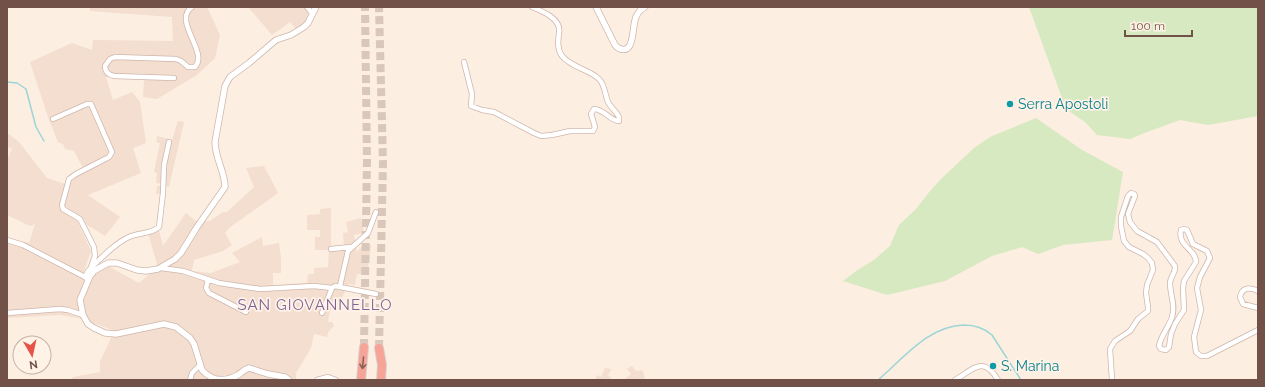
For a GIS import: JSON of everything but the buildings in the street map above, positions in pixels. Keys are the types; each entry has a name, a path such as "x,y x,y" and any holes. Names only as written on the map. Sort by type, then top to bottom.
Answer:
{"highway":[{"path":"361,380 364,347"},
{"path":"376,380 379,348 382,365 381,380"}],"street":[{"path":"174,78 111,75 106,72 105,66 110,59 115,57 176,59 182,61 188,67 195,67 198,61 197,52 186,16 187,11 192,7"},
{"path":"307,7 312,13"},
{"path":"86,278 94,271 108,263 118,263 143,271 154,270 161,268 181,253 197,227 224,190 225,182 216,152 215,142 228,80 276,40 291,35 304,27 308,23 316,7"},
{"path":"464,62 472,94 471,106 494,112 534,134 544,136 570,131 593,131 595,128 591,114 594,109 601,110 616,121 619,121 620,116 610,105 603,85 598,78 574,66 561,55 557,40 560,31 554,20 548,15 532,7"},
{"path":"596,7 615,45 619,49 623,50 630,45 637,14 645,7"},
{"path":"53,119 87,104 91,104 112,152 109,157 69,179 62,205 63,208 80,219 94,247 95,256 88,271 80,300 83,315 90,326 109,334 164,324 174,325 194,344 198,353 199,366 206,374 219,380 232,377 249,368 289,380"},
{"path":"91,267 126,238 153,231 158,228 163,193 164,165 169,142"},
{"path":"1112,380 1112,364 1109,354 1110,347 1117,339 1130,331 1136,320 1148,311 1146,293 1147,285 1153,272 1152,263 1148,258 1129,247 1124,241 1120,226 1121,218 1129,194 1131,193 1135,196 1128,214 1130,222 1137,231 1157,242 1175,266 1175,272 1170,282 1173,315 1160,344 1161,349 1166,350 1169,347 1173,328 1185,308 1182,288 1184,281 1196,262 1194,254 1186,248 1183,242 1180,233 1184,228 1187,230 1193,244 1207,251 1210,258 1200,277 1197,288 1201,310 1194,337 1196,352 1201,356 1207,356 1258,330"},
{"path":"340,286 346,255 351,248 368,234 376,212"},
{"path":"7,240 23,246 86,278"},
{"path":"331,250 351,248"},
{"path":"161,268 183,272 208,280 260,289 314,286 332,288 335,286 340,286 376,294"},
{"path":"208,280 206,288 210,293 246,312"},
{"path":"322,313 332,288"},
{"path":"1258,291 1252,288 1246,288 1240,297 1243,304 1258,308"},
{"path":"7,313 60,309 83,315"},
{"path":"190,380 192,373 199,366"},
{"path":"955,380 974,368 984,366 990,368 998,380"},
{"path":"317,380 328,377 336,380"}],"shaded area":[{"path":"90,7 207,7 220,35 215,58 197,75 157,99 143,97 144,79 106,77 113,100 132,92 140,102 146,143 133,148 141,173 88,195 120,217 105,236 76,218 91,251 82,276 95,273 106,265 139,283 151,273 157,264 148,233 159,231 163,246 186,213 196,221 210,221 223,212 227,212 254,187 246,168 264,166 278,193 229,228 225,233 232,245 223,251 194,260 192,271 211,273 240,262 232,253 262,237 263,246 279,243 281,273 273,273 273,285 307,283 308,274 314,274 314,268 328,267 329,250 315,250 315,237 320,237 320,230 307,230 307,215 320,214 320,209 331,208 331,246 344,245 343,233 348,232 346,222 361,218 364,233 354,235 357,252 364,244 371,245 367,275 357,274 355,285 348,284 339,305 333,303 328,322 332,322 334,326 328,332 327,337 314,334 311,348 296,373 296,380 71,380 73,377 100,372 100,362 111,338 110,329 89,320 60,315 7,318 7,237 29,243 35,224 30,226 7,215 7,160 12,149 7,146 7,133 19,142 47,178 68,185 84,170 74,151 65,149 63,144 58,142 49,120 30,62 72,43 92,50 93,40 173,41 172,17 90,11"},
{"path":"248,7 313,7 308,14 304,25 297,30 290,22 272,35"},
{"path":"178,121 184,122 169,187 164,186 163,194 156,194 157,186 161,186 161,184 156,183 157,173 154,172 160,143 156,142 157,136 172,140"},
{"path":"632,366 636,371 642,370 645,378 638,380 624,380 631,374 627,369"},
{"path":"605,368 611,369 608,376 611,377 609,380 595,380 597,375 601,377"}],"green space":[{"path":"1029,7 1258,7 1258,116 1208,125 1180,120 1130,139 1097,135 1085,122 1066,109"},
{"path":"1036,118 1082,150 1123,172 1112,240 1063,245 1038,254 1022,247 992,256 945,281 887,295 843,281 874,260 890,246 899,225 916,209 942,178 974,148 990,137"}],"waterway":[{"path":"7,82 17,83 26,89 36,127 44,141"},
{"path":"878,380 907,353 928,337 939,331 964,325 979,327 992,335 1021,380"}],"tunnel":[{"path":"364,347 367,162 365,7"},
{"path":"379,7 383,163 379,348"}],"place":[{"name":"Serra Apostoli","path":"1010,104"},
{"name":"S. Marina","path":"993,366"}],"district":[{"name":"SAN GIOVANNELLO","path":"315,305"}]}
